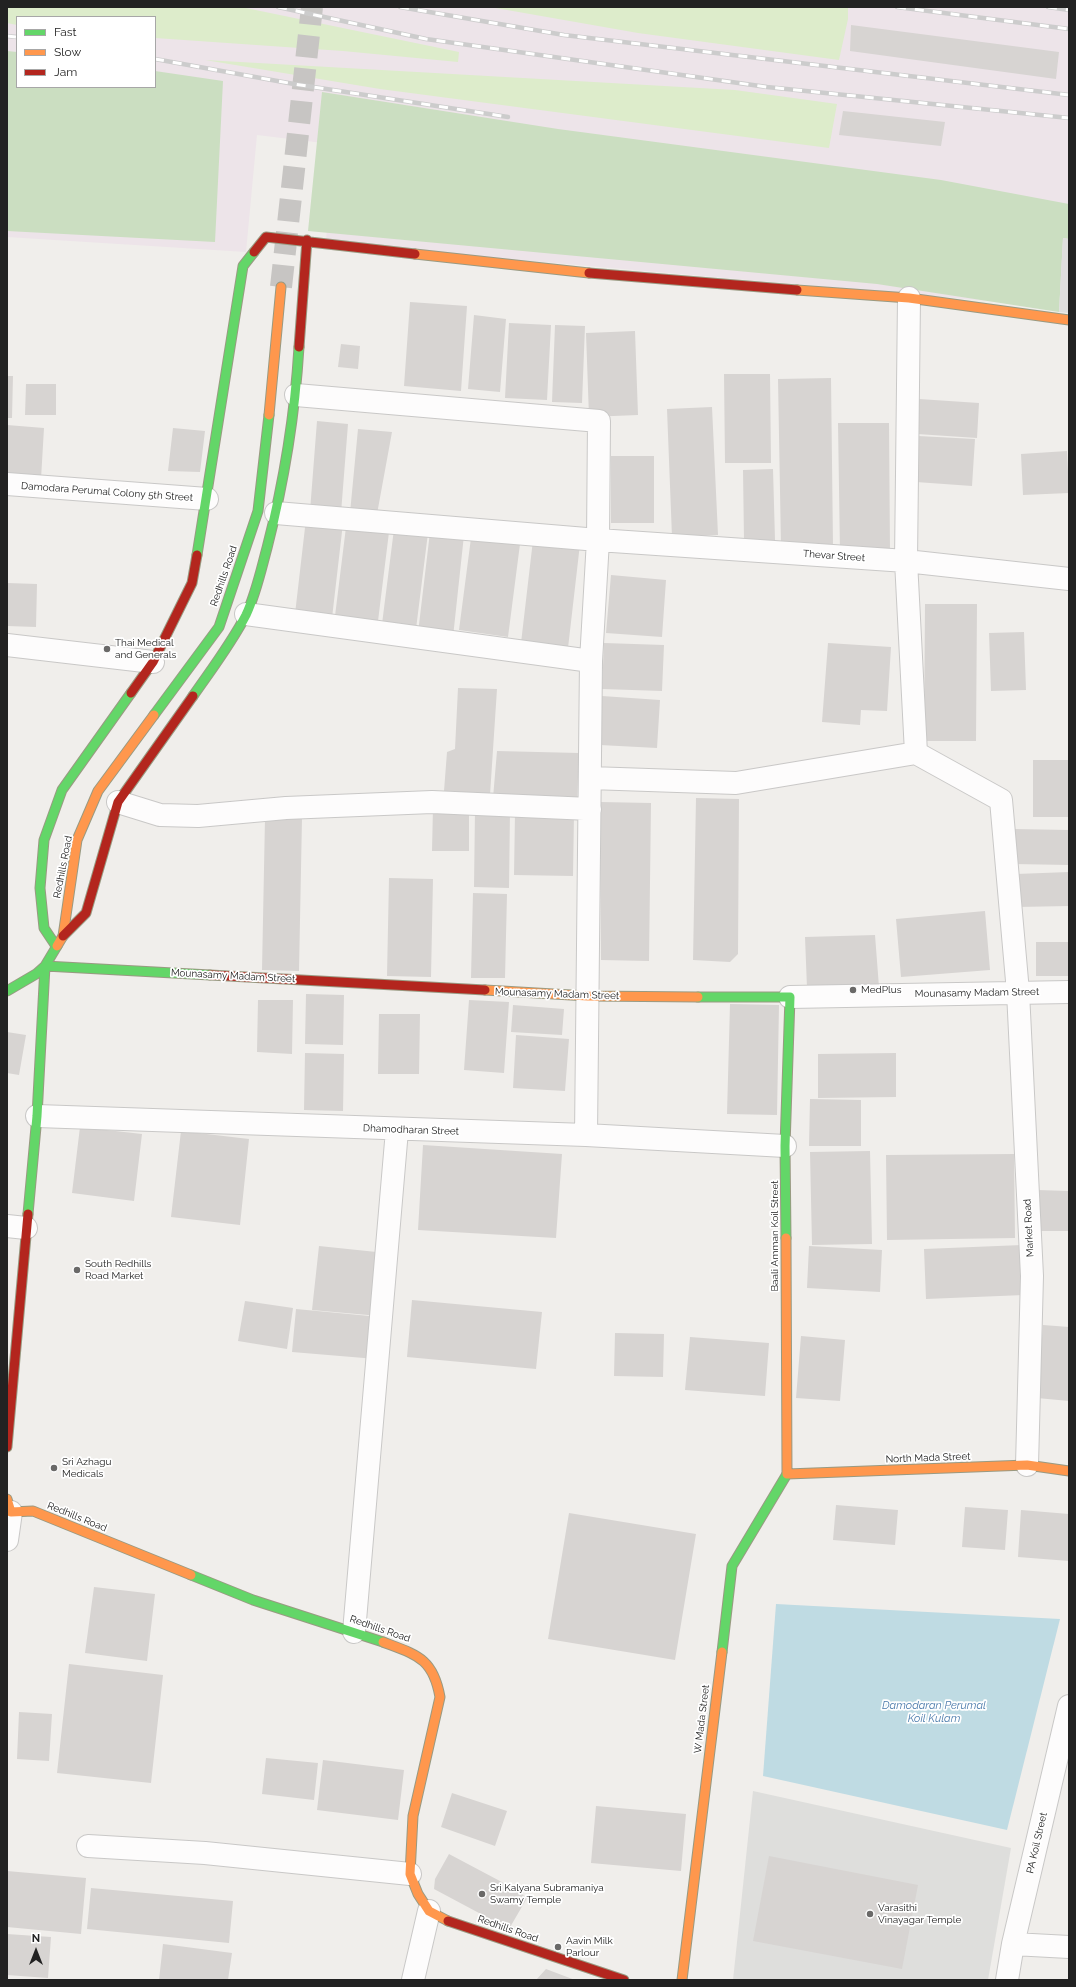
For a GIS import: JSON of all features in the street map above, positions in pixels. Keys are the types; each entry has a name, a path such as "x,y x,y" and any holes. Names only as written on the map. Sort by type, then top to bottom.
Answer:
{"street":[{"path":"56,946 44,928 40,888 44,840 62,790 153,662 192,583 207,499 243,266 266,237 307,240 605,275 909,298 1069,320"},
{"path":"63,936 86,913 118,802 222,655 246,614 257,586 276,513 296,395 307,240"},
{"name":"Redhills Road","path":"7,1447 16,1227 37,1116 45,966 63,936 77,840 98,791 219,626 258,511 270,410 281,287"},
{"path":"590,778 736,783 916,753 906,561 909,298"},
{"path":"296,395 599,421 598,540 591,661 586,1135"},
{"name":"Damodara Perumal Colony 5th Street","path":"7,484 207,499"},
{"name":"Thevar Street","path":"276,513 598,540 906,561 1069,579"},
{"path":"246,614 591,661"},
{"path":"7,645 153,662"},
{"name":"Market Road","path":"916,753 1001,800 1018,992 1032,1276 1027,1465"},
{"path":"118,802 160,816 198,816 286,808 432,802 590,809"},
{"path":"7,991 36,974 45,966"},
{"name":"Mounasamy Madam Street","path":"45,966 588,996 790,997 1069,992"},
{"name":"Baali Amman Koil Street","path":"787,1474 785,1146 790,997"},
{"name":"Dhamodharan Street","path":"37,1116 397,1130 586,1135 785,1146"},
{"path":"354,1632 397,1130"},
{"name":"North Mada Street","path":"787,1474 1027,1465 1069,1471"},
{"name":"W Mada Street","path":"682,1980 732,1566 787,1474"},
{"path":"7,1540 8,1507"},
{"name":"Redhills Road","path":"8,1507 33,1511 253,1600 354,1632 410,1652 427,1663 437,1680 440,1697 412,1816 410,1874 418,1894 429,1910 449,1921 624,1980"},
{"name":"PA Koil Street","path":"1007,1980 1013,1944 1069,1706"},
{"path":"88,1846 205,1853 410,1874"},
{"path":"413,1980 429,1910"},
{"path":"1013,1944 1069,1947"}],"shaded area":[{"path":"7,7 1069,7 1069,308 326,243 331,144 257,135 246,252 7,237"},
{"path":"1063,238 1069,239 1069,313 1059,312"},
{"name":"Varasithi Vinayagar Temple","path":"753,1791 1011,1848 988,1980 733,1980"}],"green space":[{"path":"7,7 241,7 459,52 458,62 343,51 156,38 156,16 16,16 16,25 7,23"},
{"path":"490,7 841,7 848,8 848,19 839,60 638,33"},
{"path":"7,51 16,52 16,88 156,88 156,71 223,81 215,242 7,231"},
{"path":"205,60 735,90 837,104 829,148 380,89"},
{"path":"322,92 558,129 941,180 1069,204 1069,239 1063,238 1059,312 877,284 308,231"}],"water":[{"name":"Damodaran Perumal Koil Kulam","path":"776,1604 1060,1619 1007,1830 763,1776"}],"building":[{"path":"851,25 1059,52 1056,79 850,51"},
{"path":"843,111 945,122 941,146 839,135"},
{"path":"410,302 467,306 461,391 404,386"},
{"path":"474,315 506,319 500,392 468,389"},
{"path":"509,323 551,325 547,400 505,398"},
{"path":"555,325 585,326 582,403 552,402"},
{"path":"635,331 638,415 589,417 586,333"},
{"path":"341,344 360,346 358,369 338,367"},
{"path":"724,374 770,374 771,463 725,463"},
{"path":"7,376 13,376 12,418 7,418"},
{"path":"831,378 833,546 781,547 778,379"},
{"path":"26,384 56,384 56,415 25,415"},
{"path":"919,399 979,403 977,438 917,434"},
{"path":"712,407 718,535 672,537 667,409"},
{"path":"317,421 348,424 341,513 310,511"},
{"path":"838,423 889,423 890,553 840,553"},
{"path":"7,425 44,428 41,479 7,477"},
{"path":"173,428 205,431 200,472 168,471"},
{"path":"358,429 392,432 377,514 350,513"},
{"path":"918,436 975,439 972,486 916,482"},
{"path":"1067,451 1069,493 1023,495 1021,454"},
{"path":"611,456 654,456 654,523 611,523"},
{"path":"773,469 775,540 744,540 743,470"},
{"path":"306,519 343,523 332,618 295,614"},
{"path":"347,519 390,524 378,621 335,616"},
{"path":"394,529 428,533 416,629 382,624"},
{"path":"430,532 464,535 453,637 418,633"},
{"path":"471,538 520,544 508,637 459,630"},
{"path":"533,540 580,544 568,648 521,643"},
{"path":"611,575 666,580 662,637 606,633"},
{"path":"7,583 37,584 36,627 7,626"},
{"path":"925,604 977,604 976,741 924,741"},
{"path":"1024,632 1026,690 991,691 989,633"},
{"path":"604,643 664,645 662,691 602,689"},
{"path":"828,643 891,647 887,711 861,710 860,725 822,722"},
{"path":"458,688 497,689 490,795 444,791 447,752 455,749"},
{"path":"602,696 660,700 657,748 600,745"},
{"path":"497,751 579,753 577,803 493,798"},
{"path":"1033,760 1069,760 1069,817 1033,817"},
{"path":"696,798 739,799 738,954 730,962 693,960"},
{"path":"600,802 651,803 649,961 601,960"},
{"path":"433,807 469,808 469,851 432,851"},
{"path":"475,810 510,811 509,888 474,887"},
{"path":"515,813 574,814 573,876 514,875"},
{"path":"265,818 302,818 299,971 262,970"},
{"path":"1014,829 1069,830 1069,865 1013,864"},
{"path":"1069,872 1069,906 1017,907 1016,874"},
{"path":"389,878 433,879 431,977 387,976"},
{"path":"473,893 507,894 505,978 471,978"},
{"path":"985,911 990,970 901,977 896,919"},
{"path":"875,935 879,987 807,988 805,937"},
{"path":"1036,942 1069,942 1069,976 1036,976"},
{"path":"306,994 344,995 343,1045 305,1044"},
{"path":"258,1000 293,1000 292,1054 257,1052"},
{"path":"469,1000 509,1002 504,1073 464,1070"},
{"path":"730,1004 779,1005 777,1115 727,1114"},
{"path":"513,1005 564,1009 562,1035 511,1032"},
{"path":"379,1014 420,1014 419,1074 378,1074"},
{"path":"7,1032 26,1035 19,1075 7,1073"},
{"path":"516,1035 569,1039 565,1091 513,1088"},
{"path":"305,1053 344,1054 343,1111 304,1110"},
{"path":"896,1053 896,1097 818,1098 818,1054"},
{"path":"810,1099 861,1100 861,1146 809,1146"},
{"path":"80,1127 142,1134 134,1201 72,1193"},
{"path":"181,1131 249,1139 240,1225 171,1217"},
{"path":"423,1145 562,1154 556,1238 418,1230"},
{"path":"870,1151 872,1244 812,1245 810,1152"},
{"path":"1014,1154 1015,1238 887,1240 886,1155"},
{"path":"1037,1190 1069,1191 1069,1231 1036,1231"},
{"path":"1022,1245 1024,1295 926,1299 924,1249"},
{"path":"319,1246 386,1253 379,1316 312,1310"},
{"path":"809,1246 882,1250 880,1292 807,1288"},
{"path":"412,1300 542,1312 536,1369 407,1357"},
{"path":"245,1301 293,1308 287,1349 238,1341"},
{"path":"296,1309 380,1317 376,1359 292,1352"},
{"path":"1043,1325 1069,1327 1069,1401 1037,1398"},
{"path":"615,1333 664,1334 663,1377 614,1376"},
{"path":"801,1336 845,1340 840,1401 796,1398"},
{"path":"690,1337 769,1343 765,1396 685,1390"},
{"path":"836,1505 898,1510 895,1545 833,1540"},
{"path":"965,1507 1008,1510 1005,1550 962,1547"},
{"path":"1021,1510 1069,1514 1069,1561 1018,1557"},
{"path":"569,1513 696,1534 675,1660 548,1639"},
{"path":"94,1587 155,1594 147,1661 85,1653"},
{"path":"69,1664 163,1675 151,1783 57,1773"},
{"path":"19,1712 52,1714 49,1761 17,1759"},
{"path":"266,1758 318,1763 314,1800 262,1794"},
{"path":"323,1760 404,1770 398,1820 317,1810"},
{"path":"452,1793 507,1811 495,1846 441,1827"},
{"path":"596,1806 686,1814 681,1871 591,1863"},
{"name":"Sri Kalyana Subramaniya Swamy Temple","path":"449,1854 515,1889 527,1898 509,1929 434,1889 435,1879"},
{"path":"769,1856 918,1885 902,1969 753,1941"},
{"path":"7,1871 86,1878 81,1934 7,1927"},
{"path":"91,1888 233,1901 229,1943 87,1929"},
{"path":"7,1934 51,1937 48,1978 7,1975"},
{"path":"163,1944 232,1953 228,1980 159,1980"},
{"path":"546,1969 575,1980 536,1980"}],"tunnel":[{"path":"281,287 312,7"}],"railway":[{"path":"278,7 426,39 767,87 1069,118"},
{"path":"400,7 564,35 1069,95"},
{"path":"897,7 1069,29"},
{"path":"1048,7 1069,10"},
{"path":"7,36 16,37"},
{"path":"156,59 294,84 508,117"}],"traffic: fast":[{"path":"197,555 243,266 254,252"},
{"path":"193,696 221,657 250,607 273,523 284,473 292,423 299,347"},
{"path":"154,715 219,627 258,511 269,415"},
{"path":"56,946 44,928 40,888 44,840 62,790 131,693"},
{"path":"28,1214 37,1116 45,966 57,946"},
{"path":"7,991 36,974 45,966 210,975"},
{"path":"698,997 790,997 785,1146 786,1238"},
{"path":"722,1652 732,1566 787,1474"},
{"path":"191,1575 253,1600 383,1642"}],"traffic: slow":[{"path":"415,254 589,273"},
{"path":"269,415 281,287"},
{"path":"797,290 909,298 1069,320"},
{"path":"57,946 63,936 77,840 98,791 154,715"},
{"path":"485,990 588,996 698,997"},
{"path":"786,1238 787,1474"},
{"path":"787,1474 1027,1465 1069,1471"},
{"path":"7,1499 11,1512 33,1511 191,1575"},
{"path":"383,1642 422,1660 428,1666 437,1684 440,1697 413,1816 410,1874 418,1894 429,1911 448,1921"},
{"path":"682,1980 722,1652"}],"traffic: jam":[{"path":"254,252 266,237 415,254"},
{"path":"299,347 307,240"},
{"path":"589,273 797,290"},
{"path":"131,693 153,662 192,583 197,555"},
{"path":"63,936 86,913 118,802 193,696"},
{"path":"210,975 485,990"},
{"path":"7,1447 28,1214"},
{"path":"448,1921 624,1980"}],"place":[{"name":"Thai Medical and Generals","path":"107,649"},
{"name":"MedPlus","path":"853,990"},
{"name":"South Redhills Road Market","path":"77,1270"},
{"name":"Sri Azhagu Medicals","path":"54,1468"},
{"name":"Sri Kalyana Subramaniya Swamy Temple","path":"482,1894"},
{"name":"Varasithi Vinayagar Temple","path":"870,1914"},
{"name":"Aavin Milk Parlour","path":"558,1947"}]}
